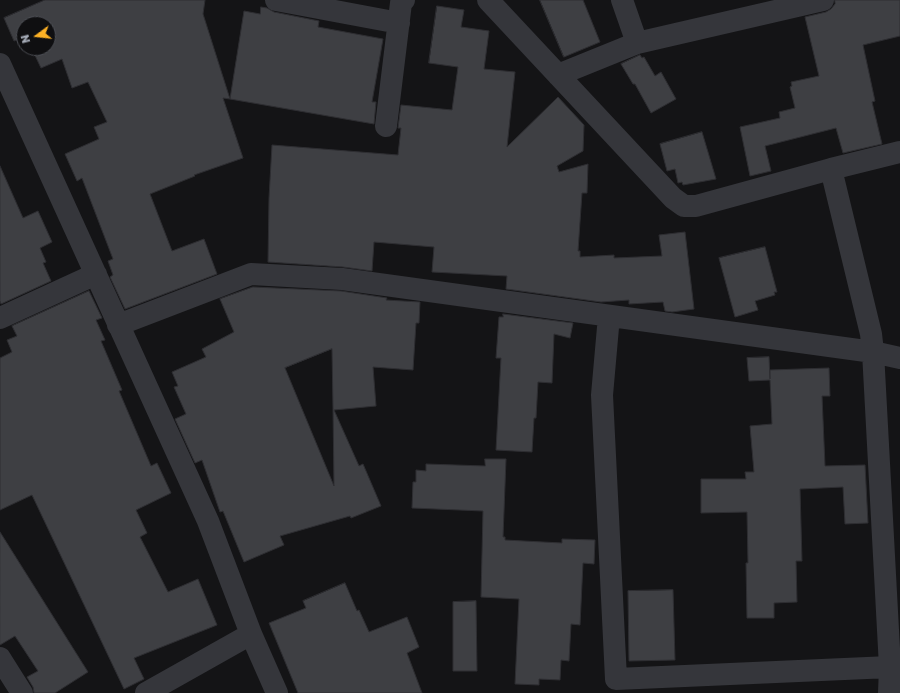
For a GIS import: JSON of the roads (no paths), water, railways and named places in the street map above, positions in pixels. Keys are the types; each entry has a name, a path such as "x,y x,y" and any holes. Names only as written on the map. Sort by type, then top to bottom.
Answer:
{"street":[{"path":"276,0 399,23"},
{"path":"386,126 401,3 404,0"},
{"path":"488,0 673,198 684,206 696,206 831,169 900,152"},
{"path":"622,0 637,43"},
{"path":"558,75 637,43 823,0"},
{"path":"0,64 208,521 251,634 277,693"},
{"path":"831,169 871,334 873,352 895,645 890,667 889,693"},
{"path":"0,318 96,274"},
{"path":"118,325 251,274 342,279 873,352 900,358"},
{"path":"609,316 602,395 616,679 890,667"},
{"path":"146,693 251,634"},
{"path":"0,658 22,693"}]}
